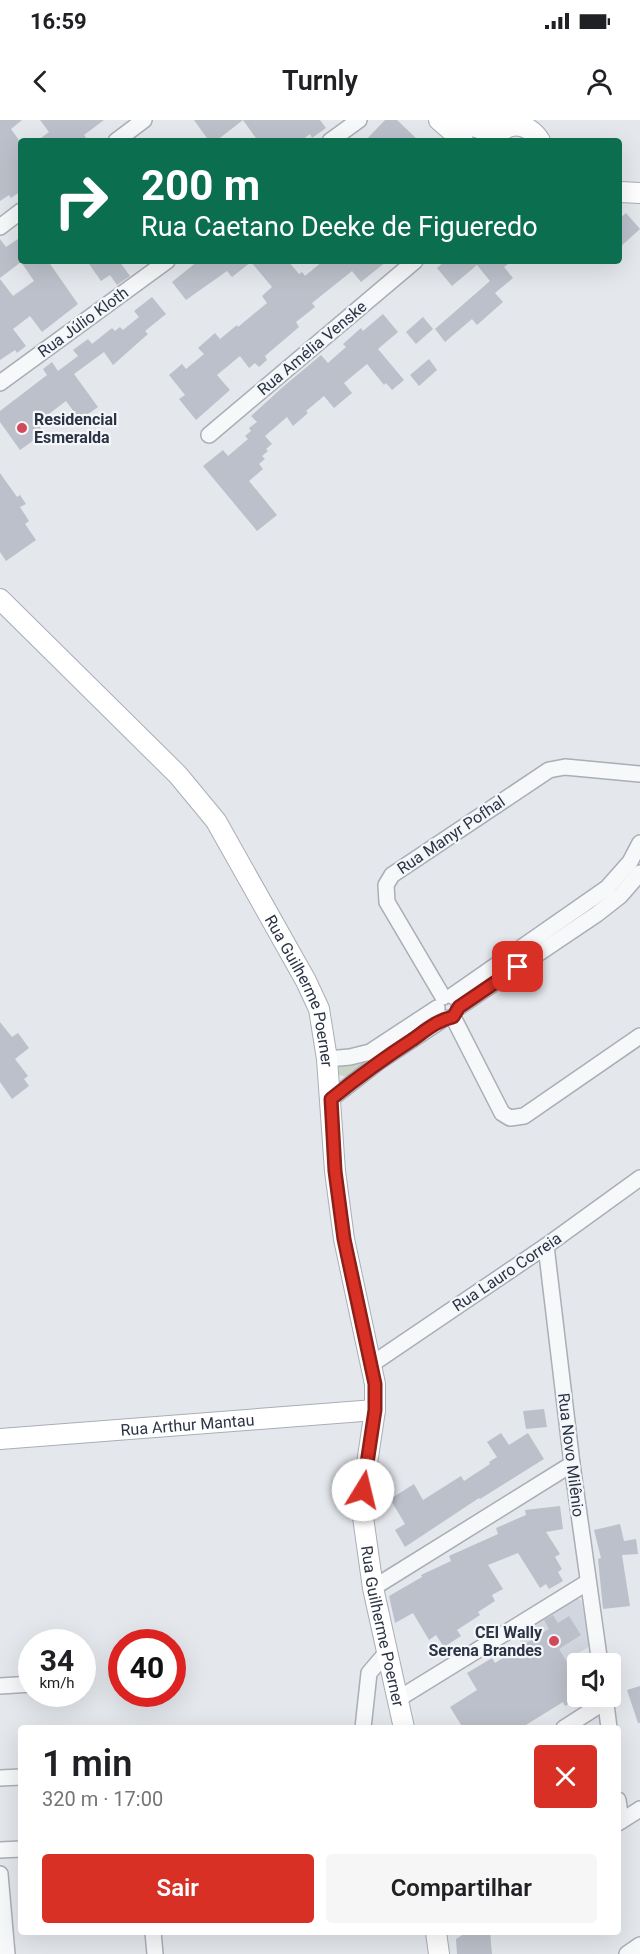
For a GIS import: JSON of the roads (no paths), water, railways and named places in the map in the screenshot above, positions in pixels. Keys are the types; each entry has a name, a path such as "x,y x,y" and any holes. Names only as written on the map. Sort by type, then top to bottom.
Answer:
{"street":[{"path":"120,138 144,120"},
{"path":"334,138 359,120"},
{"path":"439,120 460,138"},
{"path":"453,120 497,135 512,125 526,127 538,138"},
{"path":"622,192 640,193"},
{"path":"0,227 18,213"},
{"name":"Rua Júlio Kloth","path":"0,383 163,264"},
{"name":"Rua Amélia Venske","path":"209,435 411,264"},
{"name":"Rua Guilherme Poerner","path":"0,599 178,775 216,821 306,981 319,1009 327,1059 335,1171 344,1239 375,1384 375,1410 363,1490 363,1517 373,1588 403,1725"},
{"name":"Rua Manyr Pofhal","path":"640,774 565,767 549,770 392,874 386,885 387,902 448,1007 502,1113 510,1118 524,1116 640,1036"},
{"path":"331,1099 448,1007 607,888 630,862 640,843"},
{"path":"327,1059 370,1053 448,1007 597,914 620,896 640,873"},
{"name":"Rua Lauro Correia","path":"372,1364 546,1246 640,1178"},
{"name":"Rua Novo Milênio","path":"546,1246 572,1464 598,1653"},
{"name":"Rua Arthur Mantau","path":"0,1439 375,1410"},
{"path":"373,1588 572,1464"},
{"path":"398,1699 588,1582"},
{"path":"363,1725 369,1673 387,1652"},
{"path":"0,1686 18,1685"},
{"path":"568,1725 594,1707"},
{"path":"606,1707 609,1725"},
{"path":"0,1778 18,1777"},
{"path":"621,1821 640,1809"},
{"path":"0,1850 18,1849"},
{"path":"0,1874 7,1954"},
{"path":"153,1935 155,1954"},
{"path":"436,1935 439,1954"},
{"path":"627,1954 640,1945"}],"place":[{"name":"Residencial Esmeralda","path":"22,428"},
{"name":"CEI Wally Serena Brandes","path":"554,1641"}]}
